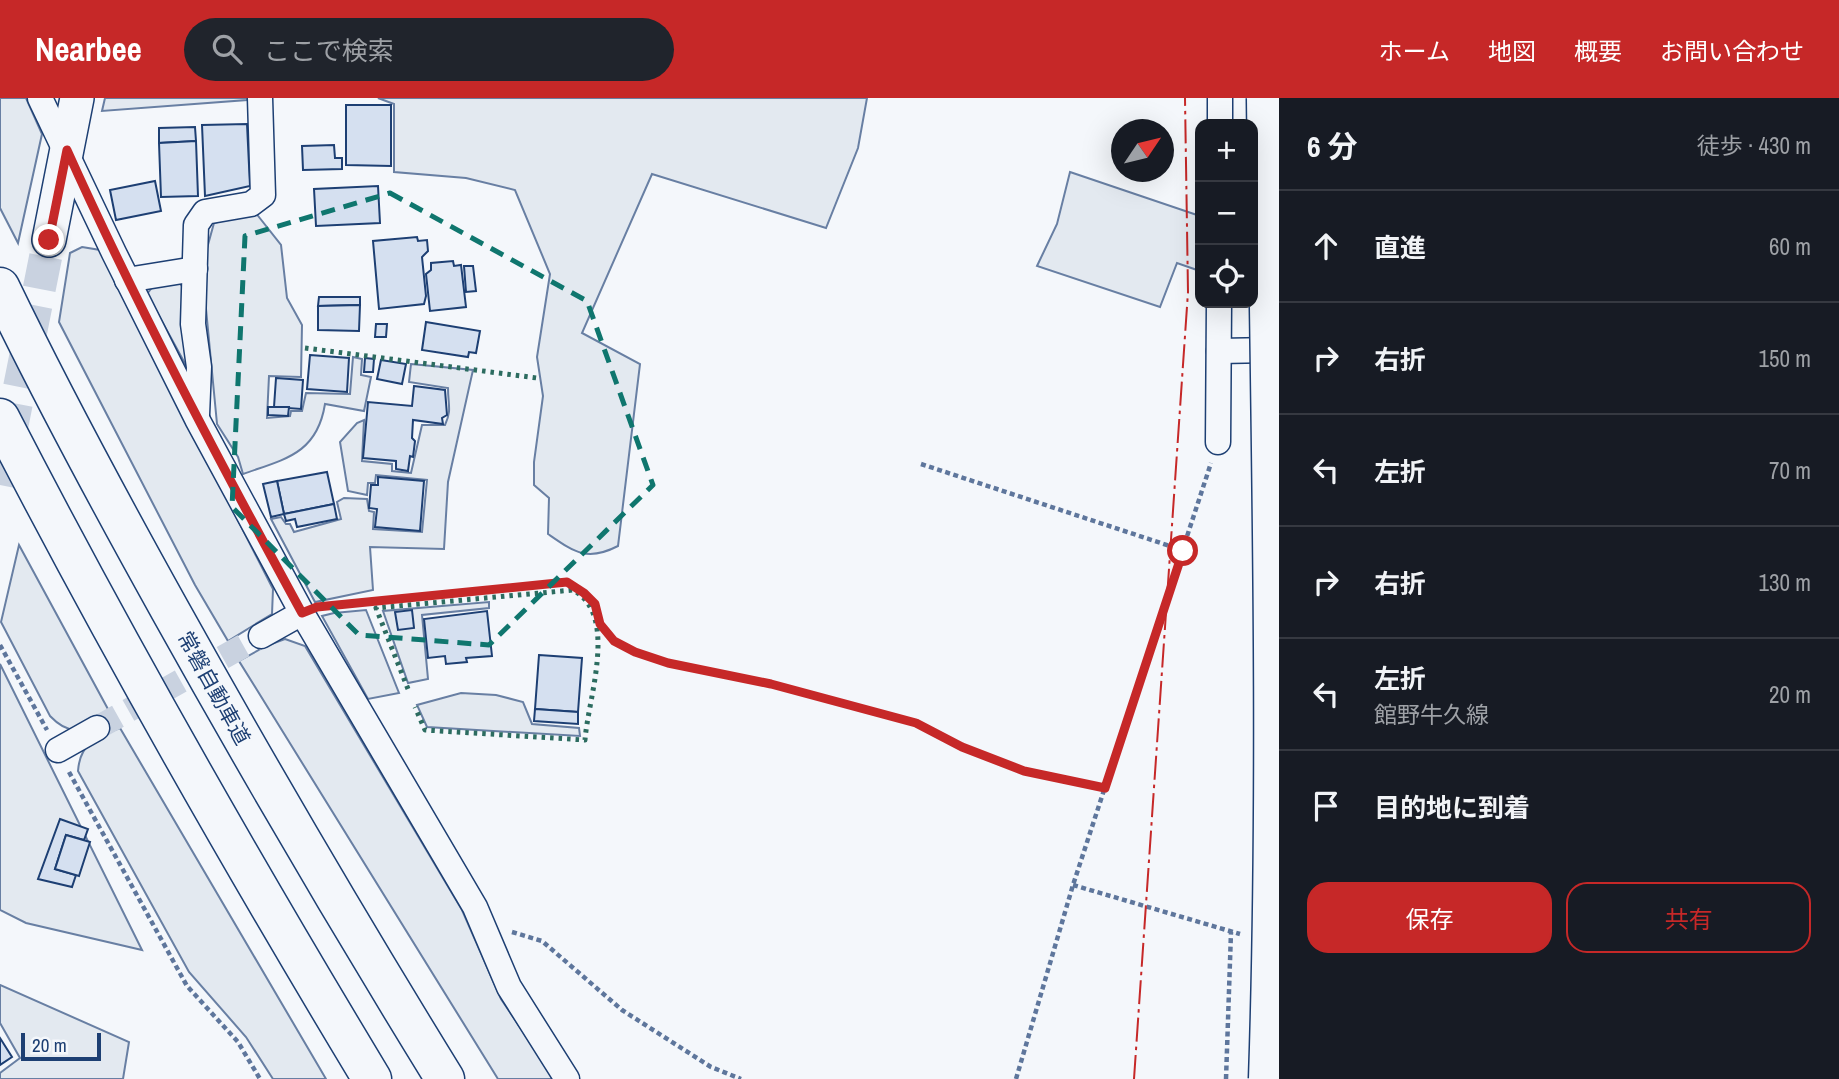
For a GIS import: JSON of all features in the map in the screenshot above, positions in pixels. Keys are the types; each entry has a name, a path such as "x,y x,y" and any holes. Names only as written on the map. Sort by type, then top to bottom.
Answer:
{"highway":[{"path":"1266,98 1273,715 1272,968 1268,1079"},
{"name":"常磐自動車道","path":"0,287 120,519 246,747 445,1079"},
{"path":"0,418 192,776 372,1079"}],"main road":[{"path":"49,240 77,98"}],"street":[{"path":"40,98 197,419 302,613 475,907 509,987 567,1079"},
{"path":"197,419 199,367 194,324 196,225 205,212 251,204 263,195 260,98"},
{"path":"1220,98 1220,119"},
{"path":"127,280 195,269"},
{"path":"1218,442 1219,308"},
{"path":"1219,351 1279,350"},
{"path":"261,636 302,613"},
{"path":"58,750 97,728"}],"path":[{"path":"1016,1079 1073,885 1218,442"},
{"path":"921,464 1183,551"},
{"path":"302,613 317,607 567,582 595,604 600,624 614,641 635,652 668,663 771,684 916,723 962,747 1024,771 1105,788"},
{"path":"0,645 187,986 237,1042 260,1079"},
{"path":"1073,885 1231,932 1226,1079"},
{"path":"481,923 542,941 622,1010 712,1067 741,1079"}],"highlighted area":[{"path":"390,193 587,301 653,485 489,645 359,635 232,507 245,236"}],"shaded area":[{"path":"0,98 26,98 42,134 18,243 0,208"},
{"path":"105,98 247,98 247,100 102,111"},
{"path":"378,98 867,98 858,148 826,228 652,174 582,333 640,364 618,546 598,553 581,553 548,534 549,498 534,485 534,462 543,396 537,357 550,274 515,190 466,178 394,172 394,104"},
{"path":"1070,172 1195,214 1195,269 1177,263 1160,307 1037,266 1057,224"},
{"path":"255,212 281,245 287,298 302,325 301,377 269,376 267,418 290,416 291,411 302,411 306,393 350,394 353,357 362,359 361,375 371,377 364,411 325,404 321,421 307,444 285,458 243,474 238,457 217,424 204,288 206,252 214,223"},
{"path":"82,247 100,250 273,589 272,614 228,641 195,585 59,322 70,253"},
{"path":"178,281 184,289 188,369 147,294 154,285"},
{"path":"411,364 473,370 448,482 444,549 370,547 373,590 315,602 271,519 281,517 286,524 290,524 294,532 341,519 337,502 344,498 367,499 369,511 374,512 373,529 422,532 427,480 376,475 375,483 368,483 367,495 348,491 340,442 357,423 364,420 362,461 392,464 392,471 411,473 422,425 445,425 449,407 448,388 409,382"},
{"path":"19,545 109,711 79,729 66,728 50,716 1,622"},
{"path":"489,602 489,608 422,615 428,679 408,683 383,611"},
{"path":"366,610 399,693 368,699 322,616"},
{"path":"285,639 305,646 462,910 501,999 555,1079 498,1079 239,661"},
{"path":"0,664 142,950 26,923 0,910"},
{"path":"461,693 496,695 523,702 532,724 579,728 580,736 427,727 417,705"},
{"path":"120,728 326,1079 273,1079 246,1037 189,972 78,771 79,761 86,747"},
{"path":"0,985 129,1042 123,1079 0,1079 0,1073 20,1058 0,1023"}],"building":[{"path":"346,105 391,105 391,166 346,165"},
{"path":"247,124 250,186 205,196 202,125"},
{"path":"195,127 196,141 159,143 159,128"},
{"path":"196,141 198,196 161,197 159,143"},
{"path":"334,145 335,158 342,158 342,169 303,170 302,146"},
{"path":"155,181 161,211 116,220 110,190"},
{"path":"378,186 380,223 316,226 314,189"},
{"path":"417,237 418,241 427,240 428,251 422,257 426,296 424,304 379,309 373,241"},
{"path":"453,261 454,266 461,265 466,307 430,311 426,274 431,270 431,263"},
{"path":"464,266 473,266 476,291 466,292"},
{"path":"319,297 360,297 360,305 318,306"},
{"path":"360,305 359,331 318,330 318,306"},
{"path":"426,322 480,331 476,353 469,352 468,357 422,350"},
{"path":"376,324 387,324 386,337 375,337"},
{"path":"310,355 349,358 347,392 307,389"},
{"path":"365,358 374,359 373,372 364,372"},
{"path":"381,360 406,364 402,384 377,379"},
{"path":"276,378 303,380 301,409 274,407"},
{"path":"414,386 445,390 447,415 442,418 443,424 413,420 412,438 415,441 408,471 396,469 396,461 363,458 368,402 412,406"},
{"path":"268,407 289,407 288,416 268,415"},
{"path":"327,472 334,504 284,514 277,481"},
{"path":"378,477 424,481 420,531 375,527 377,509 369,508 371,485 378,485"},
{"path":"277,481 284,514 271,517 263,484"},
{"path":"334,504 337,519 297,527 295,519 286,521 284,514"},
{"path":"412,610 414,628 398,630 395,612"},
{"path":"487,611 492,656 466,658 467,662 446,664 445,656 428,658 424,619"},
{"path":"539,655 582,658 578,712 535,709"},
{"path":"535,709 578,712 578,724 534,721"},
{"path":"60,819 88,829 84,840 66,835 55,869 76,875 72,887 38,879"},
{"path":"66,835 90,842 79,876 55,869"},
{"path":"0,1038 12,1057 0,1065"}],"tunnel":[{"path":"0,485 49,240"},
{"path":"97,728 261,636"}],"hedge":[{"path":"305,348 537,378"},
{"path":"408,689 376,608 573,590 587,602 595,618 597,659 585,740 425,730 415,707"}],"power":[{"path":"1134,1079 1188,292 1185,98"}],"route":[{"path":"49,240 67,150 114,253 197,419 302,613 317,607 567,582 595,604 600,624 614,641 635,652 668,663 771,684 916,723 962,747 1024,771 1105,788 1183,551"}]}
